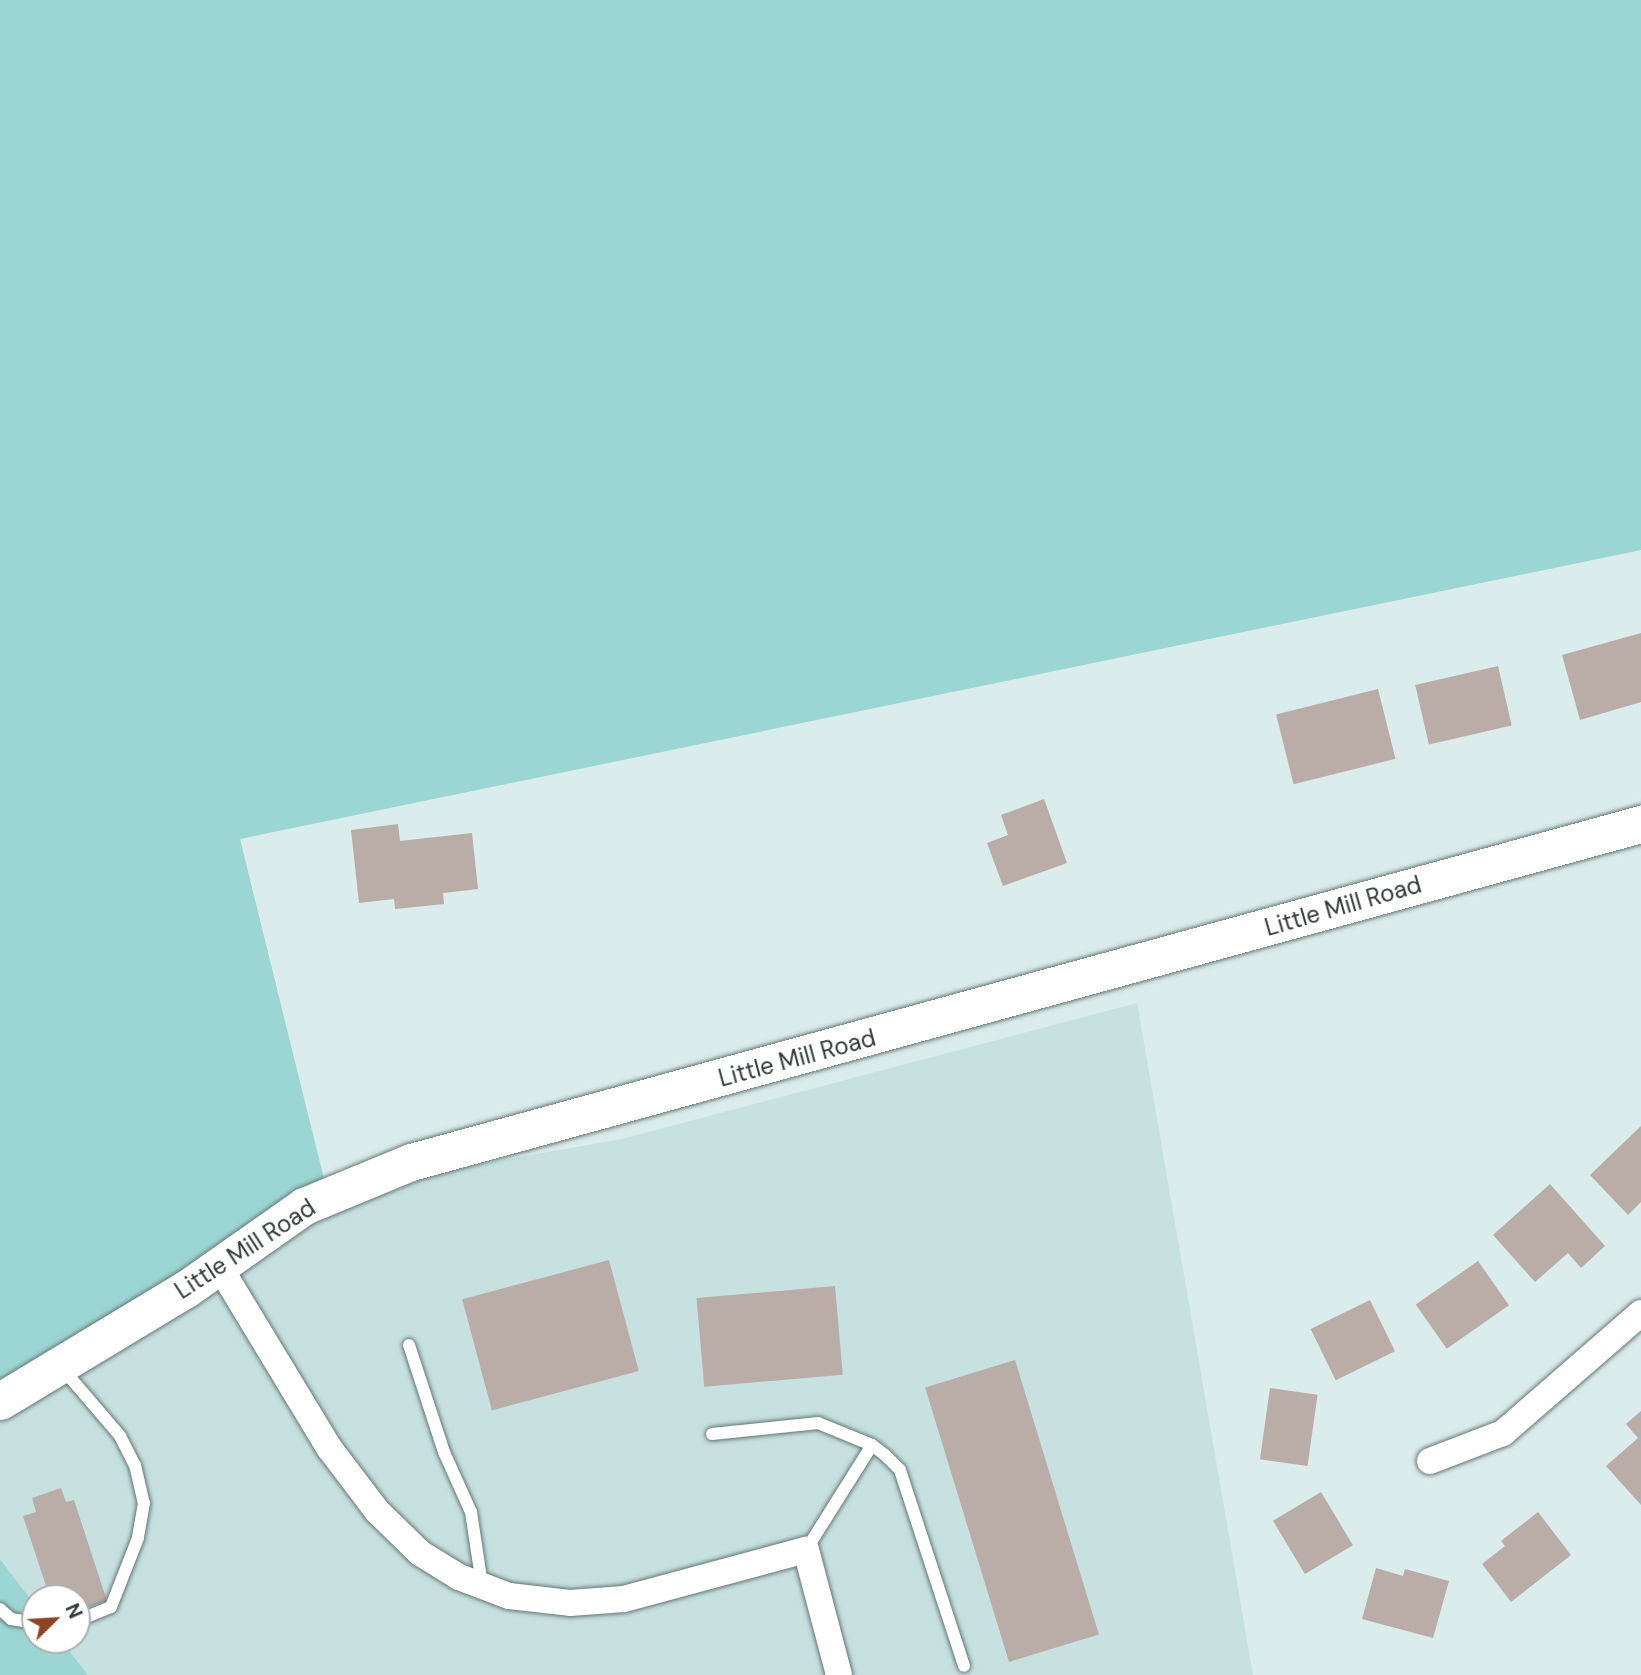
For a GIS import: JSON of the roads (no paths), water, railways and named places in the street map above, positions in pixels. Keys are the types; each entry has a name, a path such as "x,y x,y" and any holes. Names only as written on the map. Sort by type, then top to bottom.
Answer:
{"street":[{"name":"Little Mill Road","path":"0,1401 219,1266 304,1206 411,1162 1641,824"},
{"path":"219,1266 330,1449 377,1511 420,1553 482,1586 509,1597 570,1603 624,1599 806,1550 839,1675"},
{"path":"1430,1461 1503,1433 1641,1313"}],"lane":[{"path":"409,1345 444,1452 471,1512 482,1586"},
{"path":"61,1365 120,1436 135,1465 144,1503 127,1570 111,1606 91,1615"},
{"path":"712,1434 818,1423 872,1445 900,1470 964,1666"},
{"path":"806,1550 872,1445"},
{"path":"0,1609 11,1619 21,1621"}]}
